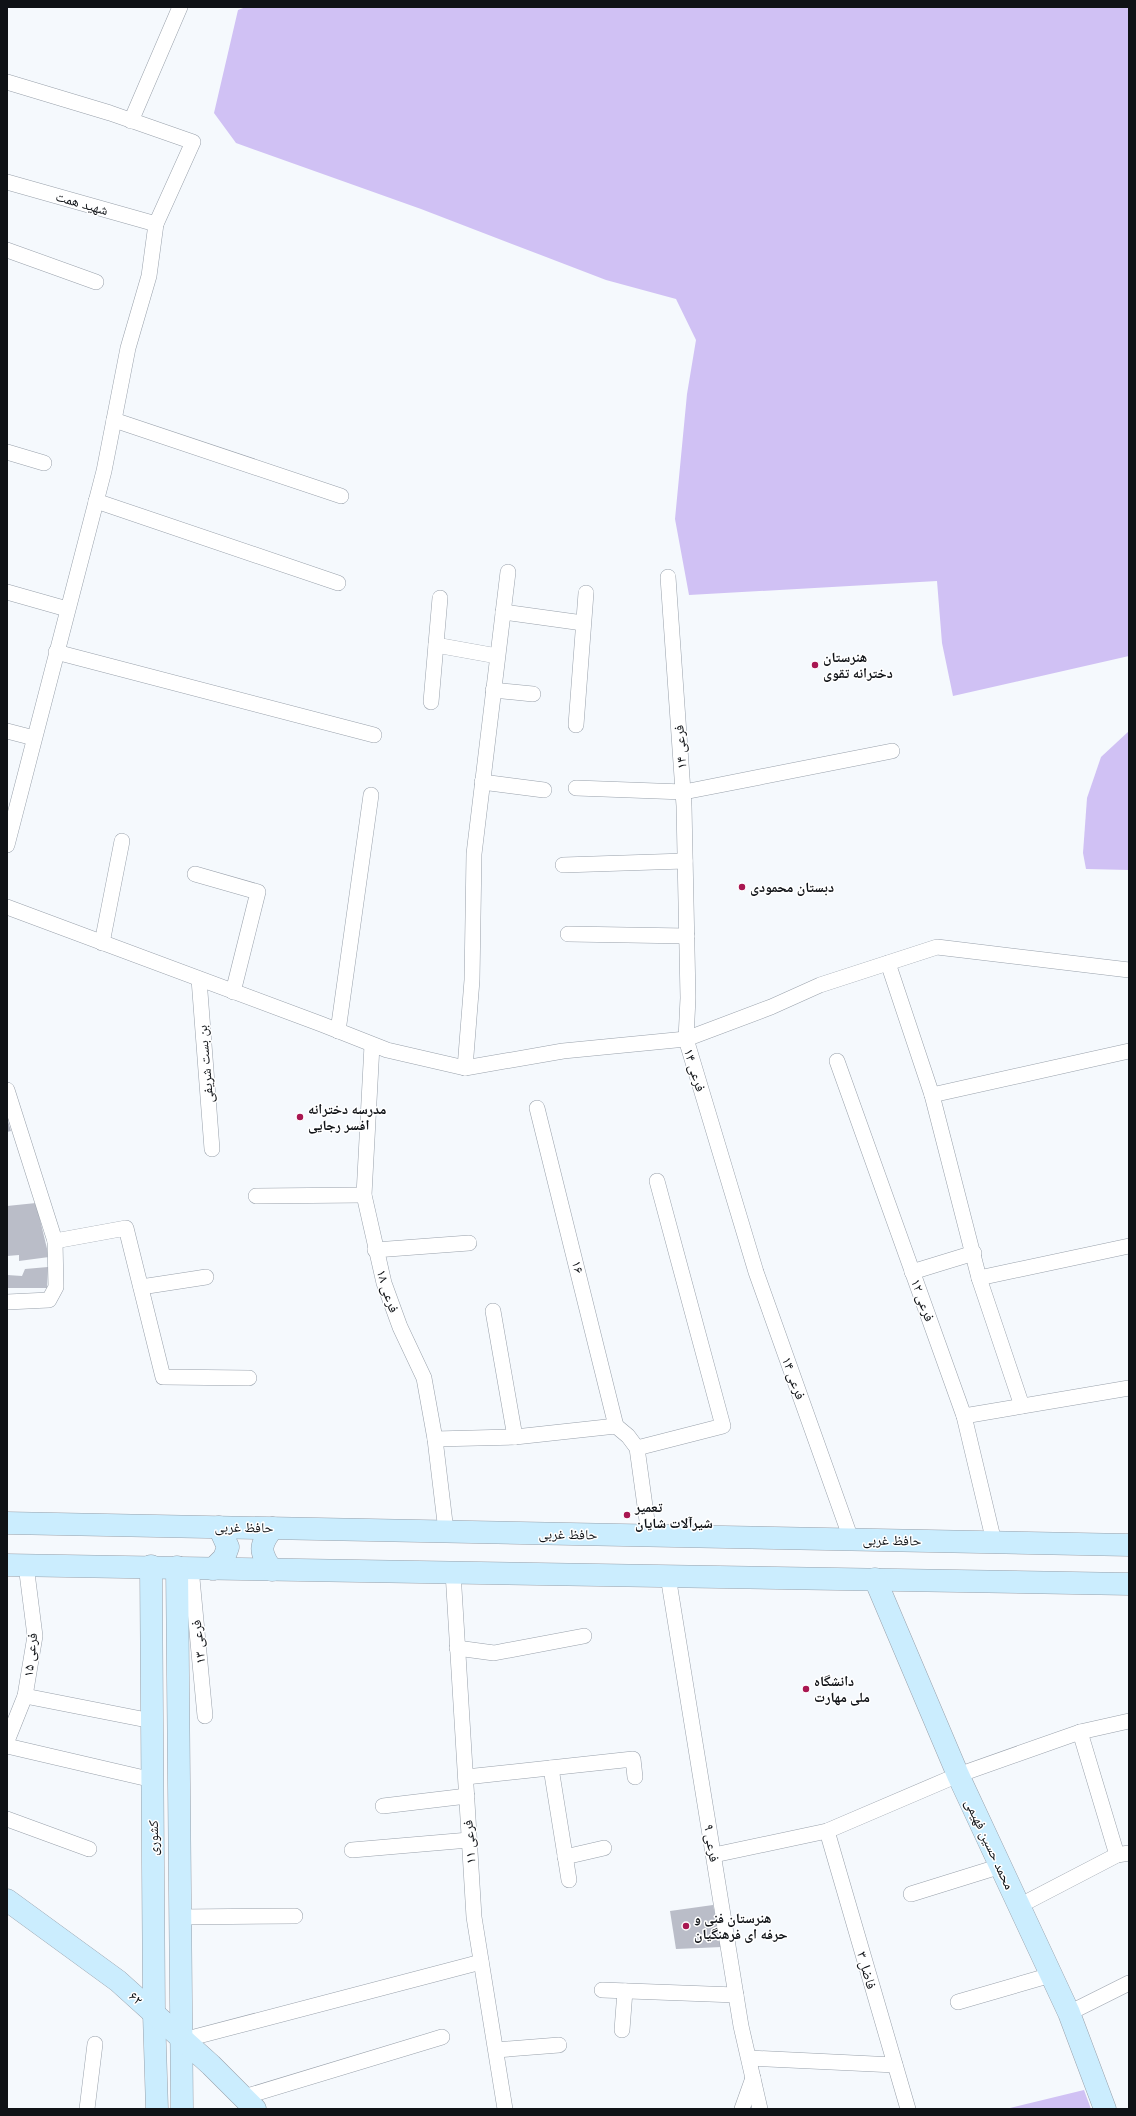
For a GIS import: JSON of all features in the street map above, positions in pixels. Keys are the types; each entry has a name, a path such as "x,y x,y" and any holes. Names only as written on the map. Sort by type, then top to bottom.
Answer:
{"main road":[{"name":"حافظ غربی","path":"7,1522 1129,1545"},
{"path":"213,1569 224,1558 228,1547 226,1537 220,1527"},
{"path":"272,1570 262,1552 262,1543 273,1528"},
{"path":"16,1565 151,1566 213,1569 1129,1584"},
{"name":"کشوری","path":"151,1566 154,2014 157,2109"},
{"name":"کشوری","path":"182,2109 179,1917 184,1568"},
{"name":"محمد حسین فهیمی","path":"875,1579 958,1775 1069,2013 1105,2109"},
{"name":"۶۲","path":"7,1900 118,1981 250,2103"}],"street":[{"path":"131,121 180,7"},
{"path":"7,82 193,142 156,224 149,276 128,348 96,501 7,845"},
{"name":"شهید همت","path":"7,182 156,224"},
{"path":"7,250 96,282"},
{"path":"114,420 341,496"},
{"path":"7,452 44,463"},
{"path":"96,501 338,583"},
{"path":"465,1068 472,980 474,854 508,572"},
{"name":"فرعی ۱۴","path":"668,576 684,792 688,998 686,1039 756,1272 851,1539"},
{"path":"7,592 67,609"},
{"path":"576,726 586,593"},
{"path":"431,702 440,598"},
{"path":"503,612 583,623"},
{"path":"436,645 497,656"},
{"path":"56,652 374,735"},
{"path":"493,690 533,694"},
{"path":"7,731 34,738"},
{"path":"576,788 684,792 892,751"},
{"path":"482,782 544,790"},
{"path":"338,1031 372,795"},
{"path":"102,943 122,841"},
{"path":"563,865 685,861"},
{"path":"195,874 258,892 233,992"},
{"path":"7,907 387,1050 465,1068 563,1052 686,1039 771,1007 820,984 937,947 1129,970"},
{"path":"568,934 686,936"},
{"path":"888,963 932,1095 974,1253 979,1278 1022,1406"},
{"name":"بن بست شریفی","path":"198,978 212,1149"},
{"name":"فرعی ۱۸","path":"372,1044 364,1195 375,1250 384,1283 400,1327 424,1378 435,1439 446,1531"},
{"path":"932,1095 1129,1051"},
{"name":"فرعی ۱۲","path":"837,1061 964,1416 994,1542"},
{"path":"7,1090 55,1241 56,1287 49,1300 7,1302"},
{"name":"۱۶","path":"537,1108 616,1426"},
{"path":"632,1442 723,1426 657,1181"},
{"path":"256,1196 364,1195"},
{"path":"55,1241 126,1228 163,1377 249,1378"},
{"path":"375,1250 469,1243"},
{"path":"979,1278 1129,1246"},
{"path":"912,1272 974,1253"},
{"path":"141,1288 206,1277"},
{"path":"493,1310 516,1437"},
{"path":"964,1416 1129,1388"},
{"path":"435,1439 516,1437 616,1426 632,1442 649,1535"},
{"name":"فرعی ۱۵","path":"7,1741 25,1696 34,1636 16,1565"},
{"name":"فرعی ۱۳","path":"184,1568 206,1716"},
{"name":"فرعی ۱۱","path":"453,1572 474,1917 505,2109"},
{"name":"فرعی ۹","path":"668,1576 736,1995 760,2109"},
{"path":"458,1648 494,1653 584,1636"},
{"path":"25,1696 152,1721"},
{"path":"714,1855 827,1832 958,1775 1080,1732 1129,1721"},
{"path":"1019,1906 1123,1854 1080,1732"},
{"path":"7,1746 153,1780"},
{"path":"466,1777 633,1759 636,1777"},
{"path":"552,1768 569,1880"},
{"path":"382,1806 467,1796"},
{"path":"7,1819 89,1848"},
{"name":"فاضل ۳","path":"827,1832 908,2109"},
{"path":"352,1850 469,1840"},
{"path":"565,1857 604,1848"},
{"path":"911,1894 1001,1866"},
{"path":"179,1917 295,1916"},
{"path":"182,2039 481,1962"},
{"path":"958,2002 1051,1975"},
{"path":"1069,2013 1129,1983"},
{"path":"602,1990 736,1995"},
{"path":"622,2030 625,1991"},
{"path":"250,2103 442,2037"},
{"path":"87,2109 96,2044"},
{"path":"496,2050 559,2045"},
{"path":"749,2058 896,2065"},
{"path":"742,2109 753,2078"}],"shaded area":[{"path":"246,7 1129,7 1129,656 953,696 942,643 937,581 689,595 675,519 687,394 696,340 676,299 606,280 421,209 236,143 214,113 238,10"},
{"path":"1129,731 1129,870 1086,869 1083,853 1087,798 1101,757"},
{"path":"1084,2090 1091,2109 1006,2109"}],"building":[{"path":"7,1118 11,1131 7,1132"},
{"path":"36,1203 49,1257 19,1261 19,1255 7,1256 7,1206"},
{"path":"48,1267 47,1288 7,1288 7,1275 22,1276 25,1269"},
{"path":"713,1905 722,1947 676,1949 670,1911"}],"place":[{"name":"هنرستان دخترانه تقوی","path":"815,665"},
{"name":"دبستان محمودی","path":"742,887"},
{"name":"مدرسه دخترانه افسر رجایی","path":"300,1117"},
{"name":"تعمیر شیرآلات شایان","path":"627,1515"},
{"name":"دانشگاه ملی مهارت","path":"806,1689"},
{"name":"هنرستان فنی و حرفه ای فرهنگیان","path":"686,1926"}]}
